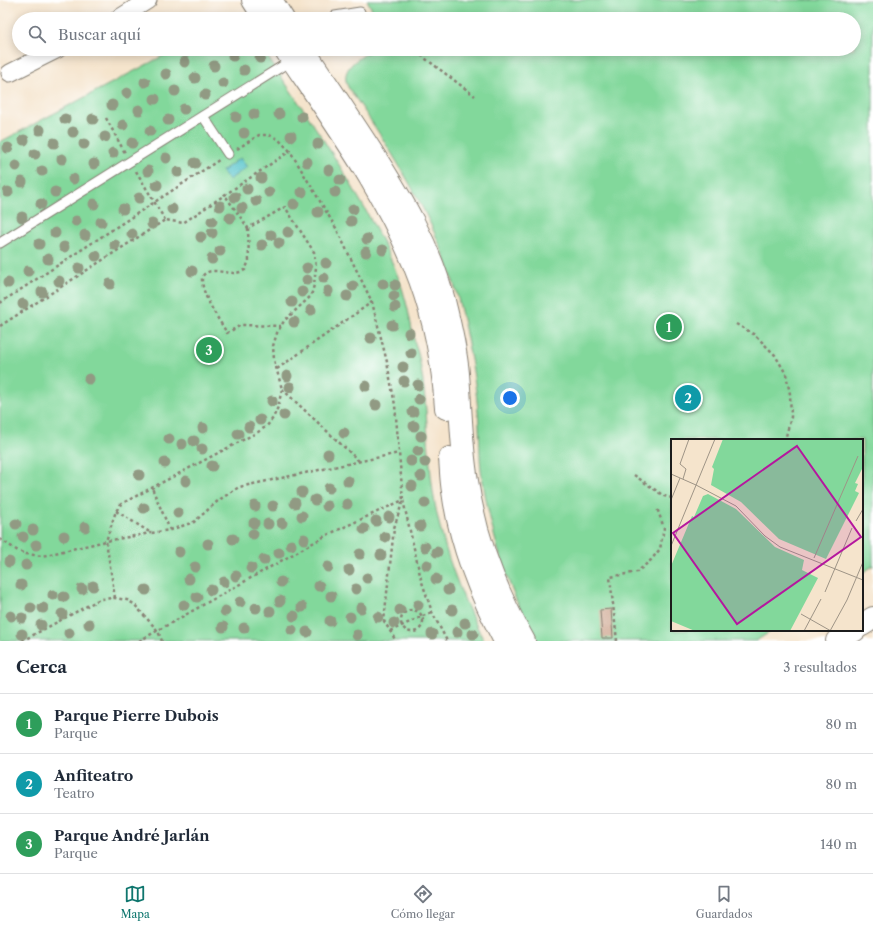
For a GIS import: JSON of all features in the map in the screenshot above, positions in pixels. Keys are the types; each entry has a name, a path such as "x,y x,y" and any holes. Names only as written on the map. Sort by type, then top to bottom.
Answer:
{"main road":[{"path":"253,0 261,12"},
{"path":"271,0 279,12"},
{"path":"303,56 401,236 420,279 433,323 440,354 446,400 452,490 464,544 484,599 505,641"},
{"path":"303,56 377,160 414,222 427,249 438,278 450,326 458,372 466,480 471,504 487,561 515,626 524,641"},
{"path":"863,625 873,618"},
{"path":"837,641 853,631"}],"street":[{"path":"129,12 148,0"},
{"path":"10,73 44,56"}],"lane":[{"path":"0,243 296,56"},
{"path":"203,116 228,154"}],"path":[{"path":"422,56 476,96"},
{"path":"0,303 259,135 269,135 278,139 290,151 336,228 372,302 383,344 393,398 402,500 421,579 432,612 447,641"},
{"path":"0,326 165,220 183,223 290,151"},
{"path":"224,194 248,228 249,261 245,270 237,273 215,271 207,272 202,277 206,296 227,333 241,325 281,326"},
{"path":"115,598 106,541 116,511 121,504 258,432 267,426 278,407 282,389 274,360 273,346 277,332 284,321 310,296 314,285 316,268 314,252 285,207 248,228"},
{"path":"277,369 372,302"},
{"path":"736,324 755,335 775,355 786,374 790,394 791,417 785,439"},
{"path":"282,389 360,462"},
{"path":"0,538 18,551 26,554 42,556 106,541 170,530 194,522 219,500 239,487 399,453"},
{"path":"634,475 664,496 671,498"},
{"path":"152,488 170,530"},
{"path":"396,641 384,621 394,528 402,500"},
{"path":"139,641 327,535 402,500"},
{"path":"617,641 610,577 637,572 651,560 660,549 664,528 657,508"},
{"path":"116,511 151,533"},
{"path":"22,641 100,599 115,598 127,600 134,604 158,631 162,641"},
{"path":"408,611 418,611 422,616 423,624 414,632 407,631 402,625 401,619 408,611"},
{"path":"390,631 432,612"}],"green space":[{"path":"367,0 873,0 873,566 863,572 863,439 671,439 671,631 771,631 756,641 538,641 520,609 514,594 502,563 489,515 481,468 477,397 473,370 454,284 431,224 384,140 348,87 346,80 348,69 363,56 861,56 861,12 373,12"},
{"path":"163,56 267,56 328,147 353,188 390,258 402,288 423,379 433,492 441,531 459,587 484,641 0,641 0,142"}],"water":[{"path":"240,158 247,167 229,180 222,171"}],"building":[{"path":"611,609 613,638 602,638 600,610"}],"place":[{"name":"Parque Pierre Dubois","path":"669,327"},
{"name":"Parque André Jarlán","path":"209,350"},
{"name":"Anfiteatro","path":"688,398"}]}
